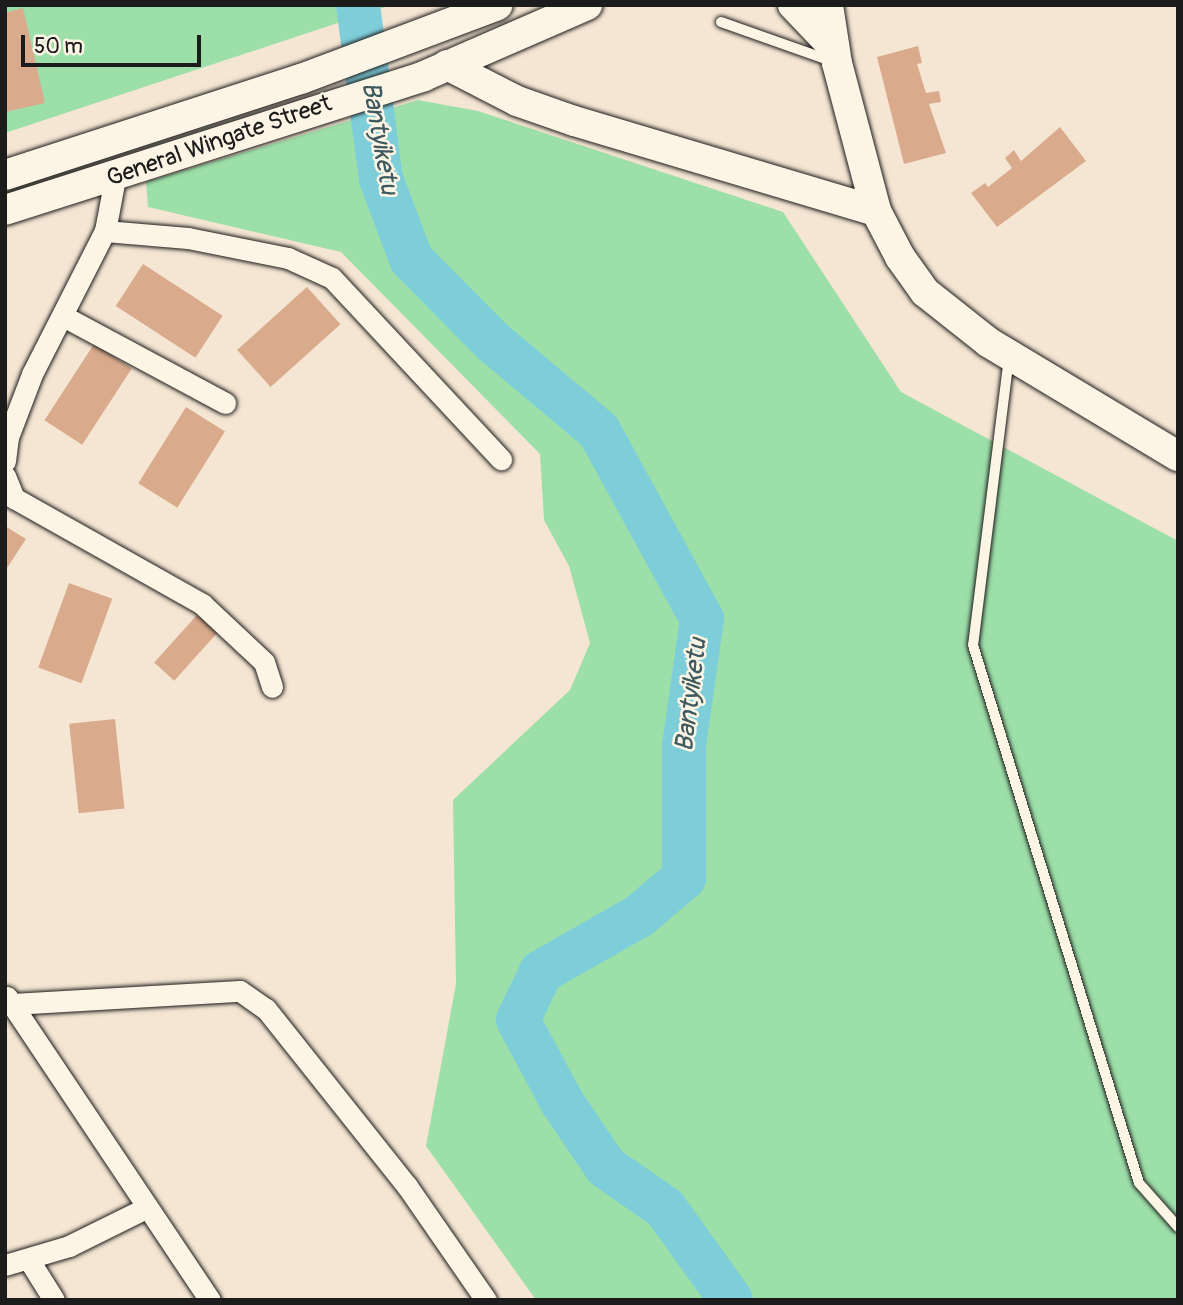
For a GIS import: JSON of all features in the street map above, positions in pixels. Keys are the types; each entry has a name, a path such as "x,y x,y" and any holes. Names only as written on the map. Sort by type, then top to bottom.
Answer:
{"main road":[{"name":"General Wingate Street","path":"5,175 301,79 498,5"},
{"name":"General Wingate Street","path":"5,210 115,178 309,110 435,70 587,5"},
{"path":"793,5 835,55"},
{"path":"828,5 835,55 876,211 900,257 925,292 1009,354 1178,456"},
{"path":"435,70 574,121 876,211"}],"street":[{"path":"5,461 8,437 32,374 105,231 115,178"},
{"path":"105,231 188,238 276,256 332,278 501,459"},
{"path":"63,316 225,403"},
{"path":"5,476 14,498 202,604 264,662 272,687"},
{"path":"9,999 240,991 266,1009 399,1175 486,1300"},
{"path":"9,999 146,1208 210,1300"},
{"path":"5,1265 69,1246 146,1208"},
{"path":"29,1260 54,1300"}],"lane":[{"path":"721,22 835,55"},
{"path":"1009,354 973,645 1139,1183 1178,1227"}],"green space":[{"path":"5,5 392,5 5,133"},
{"path":"418,100 478,111 783,212 901,392 1178,541 1178,1300 536,1300 426,1146 456,984 453,800 570,690 590,643 569,566 544,520 540,454 341,252 148,207 146,182"}],"building":[{"path":"23,8 45,103 5,112 5,13"},
{"path":"918,46 922,63 917,64 926,93 939,91 941,102 929,104 946,153 904,164 877,57"},
{"path":"1060,127 1086,161 997,227 971,193 985,183 988,187 1012,168 1005,158 1014,150 1021,161"},
{"path":"143,264 223,316 195,358 116,306"},
{"path":"307,287 340,324 271,387 237,350"},
{"path":"94,344 132,369 82,445 44,420"},
{"path":"186,407 225,431 177,508 138,483"},
{"path":"5,526 26,539 5,571"},
{"path":"69,583 112,599 81,683 38,668"},
{"path":"197,615 217,633 174,681 154,663"},
{"path":"115,719 124,809 79,813 69,724"}],"waterway":[{"name":"Bantyiketu","path":"358,5 381,179 411,259 493,342 599,431 702,619 684,745 684,878 639,916 541,972 518,1020 562,1102 606,1167 665,1208 731,1300"}]}
